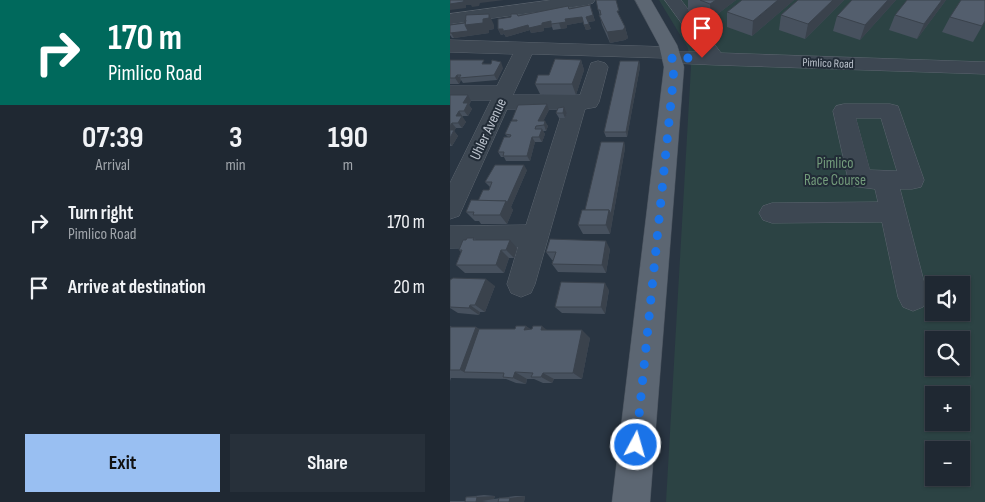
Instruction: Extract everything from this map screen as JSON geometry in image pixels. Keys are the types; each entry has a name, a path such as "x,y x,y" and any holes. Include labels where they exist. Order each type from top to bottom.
{"main road":[{"path":"631,502 673,81 671,55 643,0"}],"street":[{"path":"450,19 587,0"},
{"path":"673,0 716,59"},
{"name":"Pimlico Road","path":"450,46 671,55 716,59 985,68"},
{"name":"Uhler Avenue","path":"450,210 525,48"},
{"path":"450,93 502,98 589,102 598,67"},
{"path":"521,284 576,102"},
{"path":"885,180 913,297"},
{"path":"772,213 892,212"},
{"path":"450,237 535,236"}],"green space":[{"name":"Pimlico Race Course","path":"659,0 985,0 985,502 666,502 691,67 688,48"}],"building":[{"path":"450,0 464,0 463,2 450,4"},
{"path":"596,0 616,0 619,11 617,11 625,27 623,30 607,32 599,15 601,15"},
{"path":"700,0 716,0 710,4"},
{"path":"742,0 778,0 753,21 727,12"},
{"path":"798,0 833,0 808,24 781,15"},
{"path":"852,0 888,0 865,25 837,16"},
{"path":"907,0 942,0 924,24 895,15"},
{"path":"961,0 985,0 985,21 982,26 950,17"},
{"path":"590,5 593,15 586,17 589,24 584,25 582,17 565,19 566,22 559,23 551,24 551,21 529,28 528,25 503,31 503,29 498,29 498,19 511,17 511,14 517,14 518,16 568,6 569,9"},
{"path":"489,14 489,18 483,19 483,23 465,25 466,15"},
{"path":"465,20 468,31 450,33 450,25 465,23"},
{"path":"555,59 581,60 572,84 535,84 538,75 549,75"},
{"path":"450,60 484,60 482,64 491,64 492,60 501,62 494,75 459,78 461,75 457,75 455,78 450,78"},
{"path":"620,61 639,61 626,132 604,132"},
{"path":"450,95 468,95 463,103 468,103 464,111 459,111 456,116 462,116 458,123 452,123 450,126"},
{"path":"547,104 538,121 545,121 544,125 536,126 535,129 542,129 539,137 532,137 527,156 503,156 504,152 498,152 504,137 510,137 511,135 505,134 511,121 517,121 512,120 518,105"},
{"path":"564,107 563,113 556,113 558,108"},
{"path":"450,130 454,130 450,138"},
{"path":"601,142 624,142 611,214 609,210 585,210"},
{"path":"495,165 524,165 507,203 506,201 478,201 483,190 489,190 492,182 485,182"},
{"path":"471,200 506,201 500,215 473,215 474,212 466,212"},
{"path":"582,210 609,210 606,225 578,225"},
{"path":"474,238 473,240 510,240 506,250 501,250 496,265 456,265 462,250 459,250 463,240"},
{"path":"550,239 606,241 602,265 552,264 556,252 546,252"},
{"path":"453,278 486,279 475,305 470,305 469,308 450,307 450,280"},
{"path":"561,282 605,283 601,307 555,307"},
{"path":"516,326 526,326 524,330 532,329 533,326 542,326 541,330 582,330 573,373 543,373 541,377 531,377 533,373 515,372 513,378 503,377 504,373 464,372 479,329 515,329"},
{"path":"450,327 476,327 460,370 450,370"},
{"path":"466,497 477,497 476,502 465,502"},
{"path":"499,498 510,498 509,502 498,502"}],"route":[{"path":"636,445 672,92 674,67 672,58 702,58"}]}
